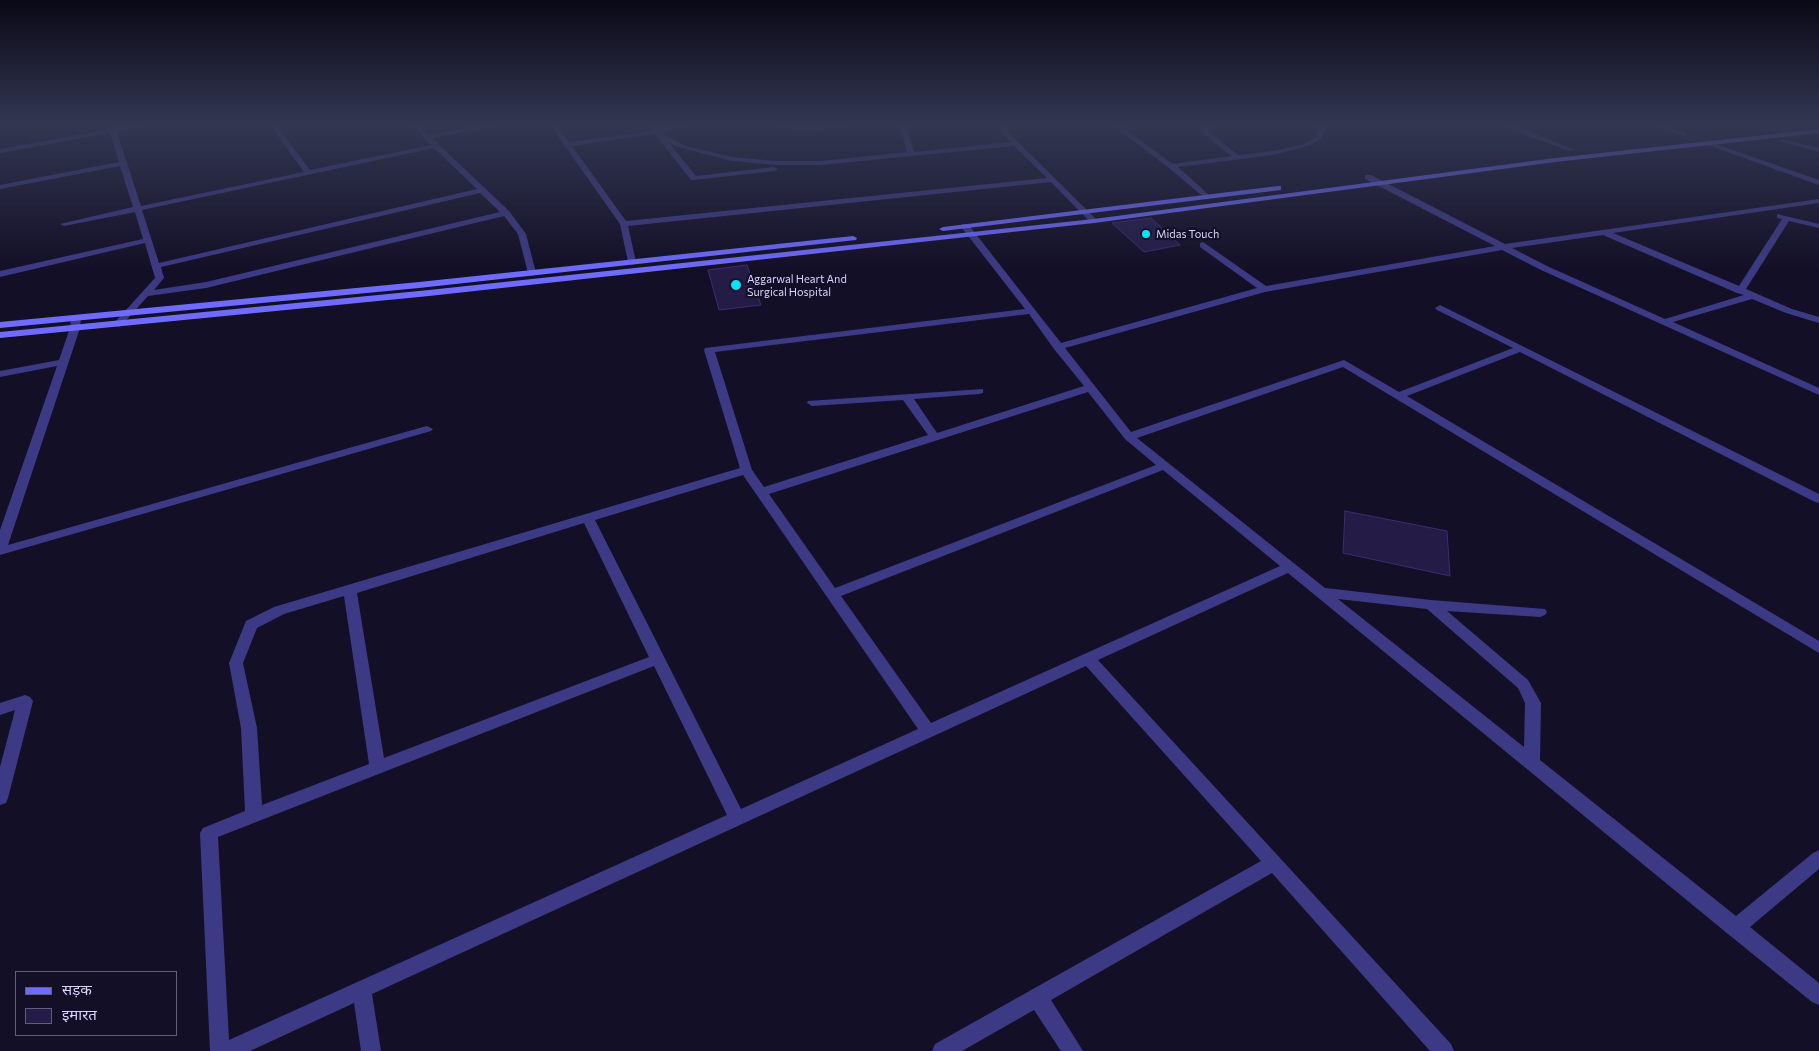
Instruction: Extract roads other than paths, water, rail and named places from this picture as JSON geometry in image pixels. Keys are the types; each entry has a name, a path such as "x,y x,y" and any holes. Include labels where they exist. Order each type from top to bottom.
{"main road":[{"path":"0,325 118,324 448,291 968,230 1085,211 1390,174"},
{"path":"0,335 128,313 632,262 1094,220 1453,174"}],"street":[{"path":"0,186 64,174"},
{"path":"118,324 160,278 127,174"},
{"path":"64,224 309,174"},
{"path":"465,174 506,213 522,234 532,273"},
{"path":"587,174 624,224 632,262"},
{"path":"691,174 694,178 727,174"},
{"path":"1046,174 1094,220"},
{"path":"1181,174 1206,197"},
{"path":"1794,174 1819,183"},
{"path":"1368,177 1504,247 1819,392"},
{"path":"624,224 1052,180"},
{"path":"156,266 482,190"},
{"path":"1057,347 1264,290 1504,247 1819,201"},
{"path":"1761,209 1786,218 1819,226"},
{"path":"145,294 206,285 506,213"},
{"path":"1740,291 1786,218"},
{"path":"968,230 1128,438 1819,995"},
{"path":"1603,232 1788,311 1819,320"},
{"path":"0,274 148,240"},
{"path":"1203,245 1264,290"},
{"path":"1664,322 1752,296"},
{"path":"1440,308 1819,500"},
{"path":"928,732 746,470 710,350 1030,311"},
{"path":"0,550 64,362 75,323"},
{"path":"1398,396 1520,349"},
{"path":"0,374 64,362"},
{"path":"1128,438 1344,363 1819,648"},
{"path":"761,492 1090,388"},
{"path":"812,404 979,392"},
{"path":"907,396 935,437"},
{"path":"0,550 427,429"},
{"path":"832,594 1164,466"},
{"path":"254,816 249,728 236,663 251,625 279,610 746,470"},
{"path":"588,518 737,819"},
{"path":"227,1051 1289,567"},
{"path":"350,590 378,768"},
{"path":"1320,592 1430,605 1540,612"},
{"path":"1430,605 1523,684 1534,703 1532,764"},
{"path":"1088,659 1444,1051"},
{"path":"220,1051 209,833 658,660"},
{"path":"0,709 25,701 0,798"},
{"path":"1734,928 1819,858"},
{"path":"942,1051 1274,863"},
{"path":"362,989 371,1051"},
{"path":"1037,997 1073,1051"}],"place":[{"name":"Midas Touch","path":"1146,234"},
{"name":"Aggarwal Heart And Surgical Hospital","path":"736,285"}]}
